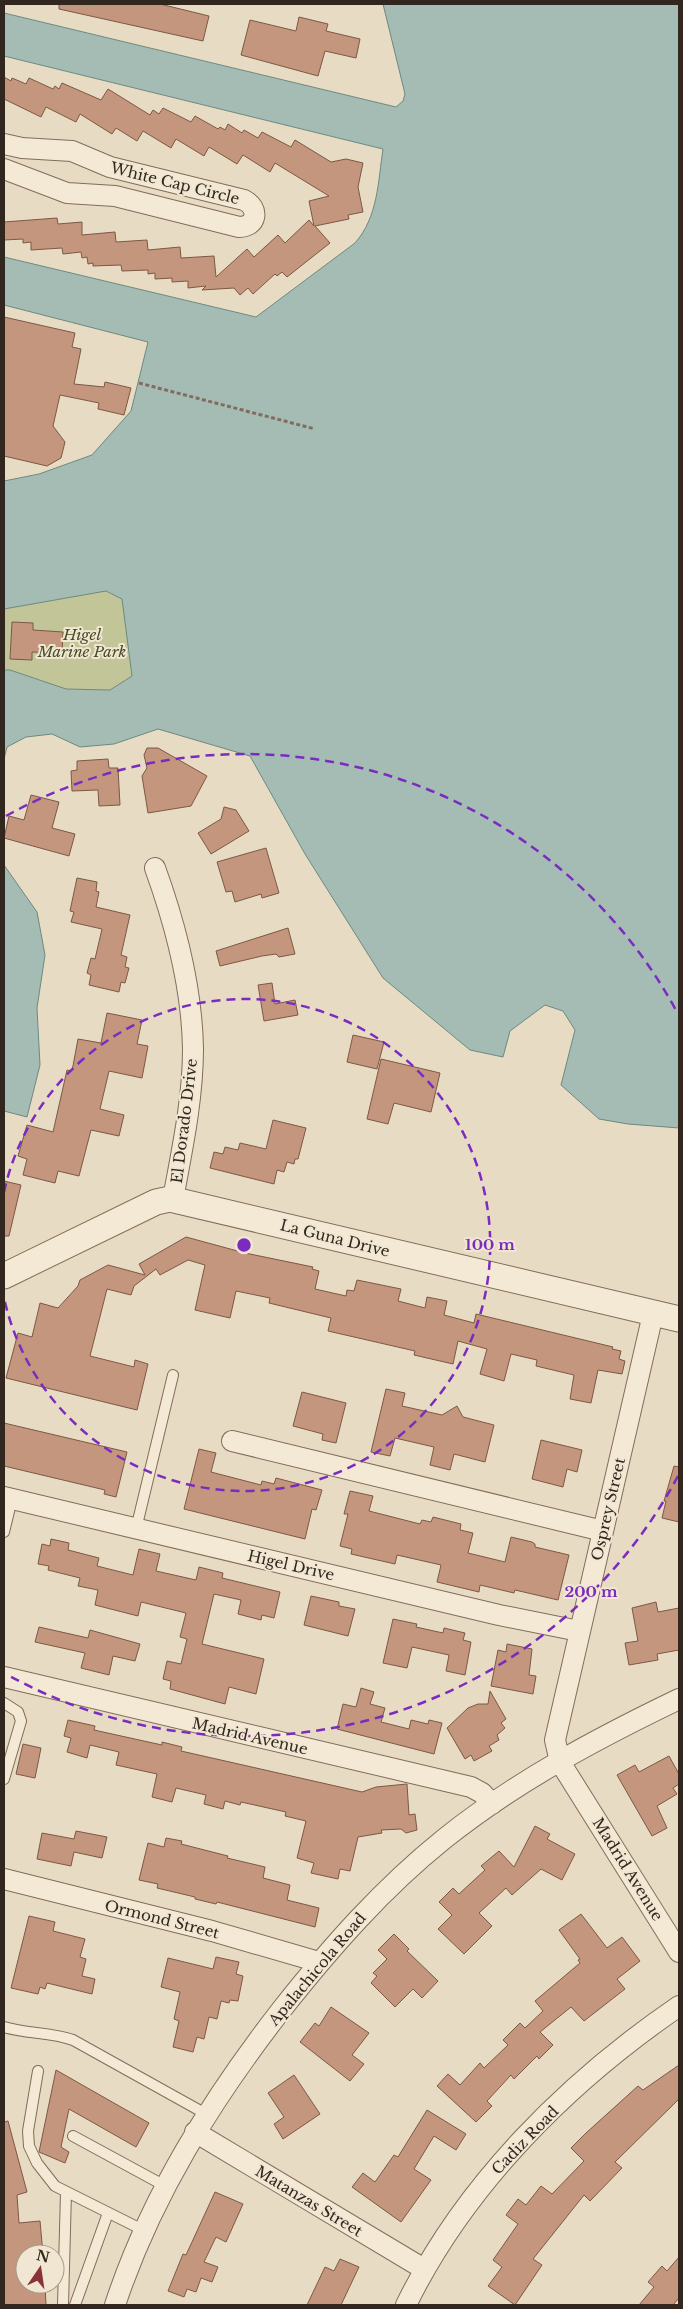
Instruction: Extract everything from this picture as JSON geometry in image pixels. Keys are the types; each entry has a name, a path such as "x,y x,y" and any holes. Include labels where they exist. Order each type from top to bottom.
{"street":[{"name":"White Cap Circle","path":"4,144 22,148 72,151 110,167 244,200 254,208 255,216 252,223 246,227 239,227 114,196 67,193 4,169"},
{"name":"El Dorado Drive","path":"155,868 179,943 186,977 192,1026 191,1090 173,1199"},
{"name":"La Guna Drive","path":"4,1276 156,1202 173,1199 679,1319"},
{"name":"Osprey Street","path":"560,1762 555,1745 555,1733 653,1314"},
{"path":"232,1441 603,1531"},
{"name":"Higel Drive","path":"8,1498 499,1615 579,1631"},
{"name":"Madrid Avenue","path":"4,1677 471,1787 482,1793 492,1804"},
{"name":"Apalachicola Road","path":"115,2305 145,2231 206,2114 245,2057 319,1962 359,1917 444,1839 492,1804 560,1762 679,1699"},
{"name":"Madrid Avenue","path":"560,1762 679,1952"},
{"name":"Ormond Street","path":"4,1879 212,1931 319,1962"},
{"name":"Cadiz Road","path":"406,2305 424,2269 472,2199 524,2139 588,2078 679,2006"},
{"name":"Matanzas Street","path":"195,2132 424,2269"}],"lane":[{"path":"136,1529 173,1375"},
{"path":"4,1532 8,1498"},
{"path":"4,1703 18,1712 21,1721 4,1779"},
{"path":"4,2027 23,2032 54,2034 73,2040 206,2114"},
{"path":"38,2071 28,2131 29,2146 45,2175 55,2186 145,2231"},
{"path":"73,2136 167,2187"},
{"path":"63,2305 66,2192"},
{"path":"75,2305 108,2213"}],"path":[{"path":"139,383 315,429"}],"green space":[{"name":"Higel Marine Park","path":"106,591 122,599 132,676 110,690 66,689 10,670 4,670 4,609"}],"water":[{"path":"383,4 679,4 679,1128 628,1124 599,1119 561,1085 575,1030 563,1011 545,1005 510,1031 503,1057 470,1050 383,978 305,854 250,756 158,729 114,744 80,747 52,734 26,737 7,747 4,759 4,670 10,670 66,689 110,690 132,676 122,599 106,591 4,609 4,481 39,474 92,455 131,411 148,342 4,305 4,257 256,317 355,243 363,233 376,199 383,149 4,56 4,13 396,107 403,101 405,94"},
{"path":"4,865 37,912 45,955 37,1008 40,1065 27,1117 4,1111"}],"building":[{"path":"59,4 160,4 209,16 203,41 59,9"},
{"path":"299,17 328,24 326,31 360,39 356,58 325,51 318,76 241,55 250,20 296,31"},
{"path":"4,77 11,81 12,78 26,84 29,78 53,89 55,86 59,89 62,83 101,100 108,89 150,115 153,110 159,114 163,108 191,122 195,116 218,129 220,127 225,130 228,124 242,133 244,130 258,138 262,132 291,147 295,140 331,162 346,159 363,163 358,187 363,212 348,215 349,219 315,226 330,243 287,277 282,272 277,276 275,274 253,294 248,288 240,295 234,288 202,290 206,286 188,288 188,281 172,282 172,278 155,279 155,273 148,274 148,270 122,271 121,265 93,266 93,263 88,264 87,257 82,258 81,252 63,254 62,248 31,250 31,242 23,243 23,239 4,240 4,222 57,218 58,224 82,222 82,235 115,232 116,242 147,240 148,250 180,247 181,258 214,256 216,277 247,249 254,257 278,235 285,243 309,220 314,226 309,201 329,196 275,163 270,172 243,155 237,164 209,147 204,156 176,139 171,148 143,131 137,141 116,128 112,134 80,114 76,122 46,107 41,117 4,99"},
{"path":"4,317 75,333 72,347 81,349 74,384 104,387 105,382 131,388 124,415 98,409 99,403 60,395 53,426 65,442 61,458 47,466 4,456"},
{"path":"12,622 33,623 33,630 63,632 62,653 32,652 32,660 10,659"},
{"path":"147,748 158,748 207,776 191,806 148,813 142,776 147,768 144,755"},
{"path":"108,759 109,768 118,768 120,805 99,806 98,790 72,791 71,771 77,770 77,761"},
{"path":"31,795 59,802 52,828 75,834 69,856 4,838 9,816 24,820"},
{"path":"224,807 236,810 249,831 211,854 198,833 221,819"},
{"path":"266,848 279,893 262,898 261,894 235,902 232,891 226,892 217,862"},
{"path":"77,878 97,882 96,891 99,892 96,907 130,915 121,955 127,957 125,967 129,968 125,983 121,982 119,992 89,985 91,975 87,973 91,958 95,959 102,929 71,922 74,912 70,911"},
{"path":"288,928 295,954 279,957 276,954 262,956 220,966 216,951"},
{"path":"272,983 275,1004 295,1000 298,1015 264,1021 258,985"},
{"path":"107,1013 142,1020 137,1044 148,1046 142,1078 109,1071 100,1109 124,1115 119,1136 91,1130 79,1176 58,1171 55,1183 23,1175 27,1159 18,1156 27,1125 53,1132 67,1070 72,1071 78,1039 101,1043"},
{"path":"353,1035 384,1042 377,1069 347,1062"},
{"path":"381,1059 440,1073 431,1112 394,1103 388,1124 367,1119"},
{"path":"273,1120 306,1128 298,1159 295,1159 294,1164 287,1162 284,1172 277,1170 274,1184 210,1168 214,1152 223,1154 225,1147 238,1150 240,1143 266,1149"},
{"path":"4,1181 21,1185 9,1236 4,1236"},
{"path":"186,1237 245,1253 313,1267 312,1269 319,1271 315,1289 346,1296 347,1290 354,1291 357,1280 401,1289 398,1301 425,1308 427,1297 447,1301 444,1315 474,1323 476,1314 613,1347 612,1349 621,1351 619,1359 625,1361 622,1374 598,1370 591,1403 570,1399 574,1375 536,1366 537,1360 511,1354 504,1381 480,1374 487,1349 458,1341 453,1364 414,1355 415,1351 328,1331 331,1318 269,1303 270,1298 236,1291 230,1318 195,1310 205,1265 188,1260 160,1275 156,1269 134,1286 131,1295 107,1289 90,1356 134,1367 135,1360 148,1364 137,1410 6,1378 18,1333 32,1337 40,1303 58,1308 78,1286 80,1280 108,1265 145,1275 139,1264"},
{"path":"386,1389 405,1393 402,1406 442,1415 457,1406 463,1417 494,1425 485,1462 454,1454 450,1470 430,1465 434,1447 395,1438 390,1456 371,1452"},
{"path":"302,1392 346,1403 336,1443 322,1440 323,1434 293,1426"},
{"path":"4,1423 127,1452 116,1497 104,1494 105,1490 4,1466"},
{"path":"541,1440 582,1450 577,1472 567,1469 563,1487 532,1479"},
{"path":"199,1449 216,1453 211,1472 261,1485 262,1481 274,1484 276,1478 322,1490 316,1510 312,1509 305,1539 184,1509"},
{"path":"674,1466 679,1467 679,1522 662,1518 666,1501 664,1501"},
{"path":"350,1491 373,1496 369,1511 420,1524 422,1520 431,1522 433,1517 461,1524 460,1530 473,1533 468,1553 505,1562 511,1537 532,1542 535,1544 535,1547 569,1555 558,1600 515,1590 514,1593 480,1585 479,1592 437,1582 441,1565 397,1555 395,1564 351,1554 352,1549 340,1546 348,1514 344,1514"},
{"path":"51,1539 69,1543 68,1550 99,1558 97,1566 133,1575 139,1549 160,1554 156,1571 196,1580 199,1567 223,1573 222,1578 280,1592 274,1618 262,1615 261,1620 238,1614 241,1600 214,1594 202,1644 264,1659 256,1694 229,1687 225,1704 170,1689 171,1681 163,1679 167,1661 181,1664 187,1639 180,1637 186,1613 141,1602 138,1616 95,1605 98,1590 78,1586 80,1578 48,1570 49,1566 38,1564 42,1544 50,1546"},
{"path":"311,1596 339,1602 339,1606 355,1609 348,1636 304,1625"},
{"path":"656,1602 658,1612 679,1608 679,1650 657,1654 658,1660 629,1665 625,1643 638,1641 632,1608"},
{"path":"393,1619 417,1624 416,1627 443,1633 444,1628 465,1633 463,1640 471,1642 465,1675 446,1671 449,1655 412,1647 407,1668 383,1663"},
{"path":"39,1627 88,1638 90,1630 140,1644 135,1661 113,1656 109,1675 81,1668 85,1653 35,1642"},
{"path":"507,1644 532,1649 529,1675 536,1676 533,1694 491,1686 498,1650 506,1652"},
{"path":"361,1688 374,1692 370,1704 385,1708 381,1722 409,1729 411,1720 428,1724 429,1720 442,1723 434,1754 337,1729 343,1704 356,1707"},
{"path":"490,1691 506,1719 501,1723 505,1728 497,1735 499,1740 489,1746 492,1751 474,1761 471,1755 465,1759 447,1728 468,1708 478,1704 488,1704"},
{"path":"68,1720 95,1726 94,1730 162,1745 162,1742 182,1747 181,1751 362,1792 376,1787 407,1784 409,1815 415,1814 417,1830 406,1833 401,1829 381,1830 382,1833 358,1837 350,1871 340,1869 338,1879 311,1873 314,1863 297,1858 306,1821 285,1816 286,1812 241,1802 240,1805 225,1801 223,1809 204,1804 206,1795 176,1788 172,1802 152,1797 157,1774 116,1765 119,1752 90,1745 87,1758 67,1752 71,1738 64,1736"},
{"path":"23,1744 41,1748 35,1778 16,1774"},
{"path":"669,1756 679,1774 679,1784 673,1788 677,1794 657,1806 667,1828 652,1836 617,1775 635,1765 639,1772"},
{"path":"535,1826 550,1834 547,1839 575,1854 562,1880 541,1869 512,1895 506,1888 479,1913 492,1926 464,1954 438,1929 452,1915 439,1902 453,1888 459,1894 485,1870 481,1866 499,1851 514,1867"},
{"path":"76,1831 107,1837 102,1858 74,1852 71,1866 37,1859 42,1833 74,1839"},
{"path":"166,1838 182,1841 181,1844 228,1856 227,1858 265,1867 263,1878 290,1885 287,1900 319,1908 315,1927 217,1902 216,1904 195,1899 195,1897 157,1888 158,1884 139,1880 148,1843 164,1847"},
{"path":"581,1914 607,1948 622,1937 640,1961 617,1979 625,1989 584,2021 571,2007 540,2032 553,2045 539,2059 537,2056 514,2079 511,2075 487,2101 492,2106 476,2122 437,2086 448,2074 460,2085 480,2063 484,2068 508,2045 503,2040 520,2023 525,2028 543,2011 535,2001 580,1963 578,1960 580,1959 559,1930"},
{"path":"29,1916 55,1922 53,1931 85,1939 80,1957 86,1959 82,1976 95,1979 92,1994 47,1983 45,1989 40,1987 38,1994 11,1988"},
{"path":"394,1934 409,1949 407,1951 438,1981 422,1998 413,1989 395,2007 371,1983 377,1976 373,1973 387,1959 378,1950"},
{"path":"216,1957 239,1962 236,1974 243,1976 238,2001 230,2000 229,2003 221,2001 217,2019 209,2017 204,2039 197,2037 193,2052 173,2047 179,2021 174,2019 180,1992 161,1987 168,1958 213,1969"},
{"path":"331,2007 369,2033 352,2055 364,2064 350,2081 300,2042 315,2023 319,2026"},
{"path":"679,2065 679,2099 615,2162 622,2168 590,2201 584,2195 533,2259 542,2265 515,2305 488,2286 502,2267 493,2260 518,2224 506,2215 518,2199 526,2205 541,2186 552,2194 584,2161 571,2148 638,2086 643,2090"},
{"path":"56,2070 149,2123 136,2147 69,2109 61,2147 69,2152 65,2163 39,2152"},
{"path":"294,2075 320,2114 283,2139 274,2124 284,2117 268,2093"},
{"path":"427,2110 466,2134 456,2150 434,2136 414,2169 431,2180 401,2222 352,2187 363,2173 375,2182 394,2155 398,2157"},
{"path":"8,2121 27,2192 17,2195 19,2223 40,2221 42,2244 15,2244 15,2294 45,2294 46,2305 4,2305 4,2122"},
{"path":"215,2192 243,2204 226,2242 216,2237 204,2262 218,2267 212,2282 201,2278 196,2292 187,2289 184,2297 168,2291 183,2254 186,2255"},
{"path":"679,2257 679,2298 673,2305 639,2305 654,2287 648,2282 662,2266 667,2271"},
{"path":"340,2259 359,2267 341,2305 307,2305 325,2267 334,2271"}]}
